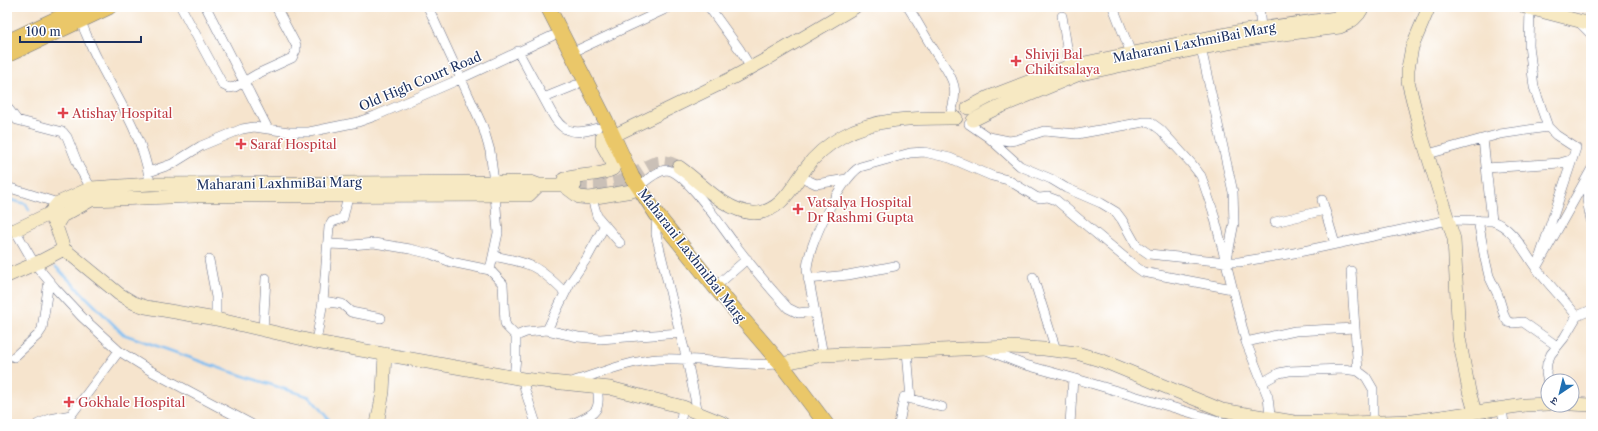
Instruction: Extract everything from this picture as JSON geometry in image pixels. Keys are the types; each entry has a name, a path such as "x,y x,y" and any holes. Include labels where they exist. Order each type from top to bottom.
{"main road":[{"path":"7,42 78,11 109,7"},
{"path":"537,7 576,85 604,134 602,144 614,166 613,169 564,179 579,197 592,198 635,189"},
{"name":"Maharani LaxhmiBai Marg","path":"548,7 571,53 604,134 632,177 635,189 657,221 781,364 826,424"},
{"path":"604,134 751,68 855,7"},
{"name":"Maharani LaxhmiBai Marg","path":"970,117 989,96 1070,66 1198,39 1261,28 1336,18 1346,14 1352,7"},
{"path":"679,167 721,200 734,207 753,213 764,212 787,196 806,168 829,145 862,127 887,122 929,117 953,118 961,124 970,117 994,109 1076,75 1260,37 1340,27 1357,17 1363,7"},
{"path":"1429,7 1412,47 1408,69 1408,81 1412,100 1454,239 1459,338 1469,391 1475,412"},
{"path":"1558,7 1587,21"},
{"path":"1527,8 1587,21"},
{"path":"7,55 78,11"},
{"name":"Maharani LaxhmiBai Marg","path":"11,230 49,214 58,203 91,188 149,178 495,189"},
{"path":"56,226 62,216 91,200 195,196 348,196 495,189 529,195 539,185 569,185"},
{"path":"49,214 56,226 64,249 119,294 134,303 146,307 216,319 316,342 518,379 610,388 683,407 725,424"},
{"path":"7,276 64,249"},
{"path":"781,364 823,355 1010,347 1056,350 1077,353 1103,361 1222,410 1272,421 1294,423 1413,422 1443,420 1475,412 1540,405"},
{"path":"377,424 383,392 385,354"},
{"path":"1580,404 1591,405"}],"street":[{"path":"206,7 268,129"},
{"path":"183,8 223,85 230,88 292,58 295,54 296,45 276,7"},
{"path":"428,7 483,127 490,151 495,189 498,233 490,270"},
{"path":"571,53 670,7"},
{"path":"710,7 751,68"},
{"path":"908,7 946,67 954,83 956,96 953,118"},
{"path":"1113,7 1131,53"},
{"path":"1260,7 1261,28"},
{"path":"1527,8 1529,46 1534,87 1548,127 1556,135 1576,148 1536,268"},
{"path":"78,11 97,59 114,89 142,149 149,178 151,198"},
{"path":"1062,16 1070,66"},
{"path":"1587,21 1591,34"},
{"name":"Old High Court Road","path":"149,178 212,141 242,129 254,127 289,132 309,132 358,122 395,108 552,36"},
{"path":"1201,48 1232,192 1234,223 1226,262"},
{"path":"518,52 553,117 558,123 571,131 586,131 604,134"},
{"path":"544,98 576,85"},
{"path":"7,107 17,120 64,132 79,167 91,188"},
{"path":"970,117 988,137 1020,166 1101,203 1116,212 1136,245 1149,254 1239,262 1294,253 1448,220 1492,221 1499,223 1506,228 1536,268 1577,316"},
{"path":"988,137 1009,141 1044,130 1077,134 1144,122 1150,122 1161,130 1201,176 1214,211 1246,342 1268,397 1272,421"},
{"path":"1428,154 1500,134 1548,127"},
{"path":"1483,139 1492,221"},
{"path":"823,355 808,279 807,263 821,226 847,179 860,167 910,153 924,152 938,154 992,176 1008,180 1036,197 1048,197 1056,200 1136,268 1143,272 1232,289"},
{"path":"1486,168 1560,163 1570,160 1536,268"},
{"path":"635,189 653,176 663,171 669,170 676,174 697,194 747,259 788,308 798,313 815,311"},
{"path":"1536,268 1591,171"},
{"path":"1591,171 1588,181 1587,200 1591,220"},
{"path":"801,177 816,184 847,179"},
{"path":"7,187 58,203"},
{"path":"316,342 323,301 330,224 343,218 348,196"},
{"path":"592,198 597,216 620,243"},
{"path":"1322,200 1335,244"},
{"path":"1275,222 1325,210"},
{"path":"1478,220 1489,276 1498,296 1505,318 1508,322 1523,322 1557,346"},
{"path":"657,221 656,234 659,251 688,360 698,413"},
{"path":"547,330 565,293 587,258 605,225"},
{"path":"11,230 34,263 49,281 82,317 119,351 151,371 250,424"},
{"path":"328,244 352,245 374,243 410,249 431,254 451,262 490,270 503,284 505,323 516,336 518,379 524,390 536,424"},
{"path":"492,256 528,263 538,268 552,279 565,293"},
{"path":"715,287 747,259"},
{"path":"209,260 216,297 216,319"},
{"path":"808,279 895,266"},
{"path":"1351,271 1358,371"},
{"path":"1033,277 1056,350"},
{"path":"263,330 266,278"},
{"path":"14,357 38,335 42,329 49,281"},
{"path":"323,301 342,304 351,312 381,318"},
{"path":"1546,373 1547,363 1551,354 1577,316 1591,310"},
{"path":"1246,342 1295,331 1355,328"},
{"path":"516,336 526,332 547,330 578,337 600,339 680,333"},
{"path":"982,348 1022,364 1229,424"},
{"path":"38,424 58,416 71,420 119,351"},
{"path":"907,351 911,399"},
{"path":"565,384 646,361 659,359 751,365 781,364"},
{"path":"1263,382 1279,373 1289,371 1343,369 1358,371 1366,377 1373,389 1373,422"},
{"path":"1070,424 1073,378"},
{"path":"572,424 592,415 598,408 600,401 597,387"},
{"path":"899,424 904,397 942,407"},
{"path":"680,424 683,407"},
{"path":"1502,408 1504,424"}],"waterway":[{"path":"7,199 26,204 29,210"},
{"path":"56,267 123,334 225,370 310,397 330,421 330,424"}],"tunnel":[{"path":"575,185 603,185 619,182 654,163 670,163 679,167"}],"place":[{"name":"Shivji Bal Chikitsalaya","path":"1016,61"},
{"name":"Atishay Hospital","path":"63,113"},
{"name":"Saraf Hospital","path":"241,144"},
{"name":"Vatsalya Hospital Dr Rashmi Gupta","path":"798,209"},
{"name":"Gokhale Hospital","path":"69,402"}]}
